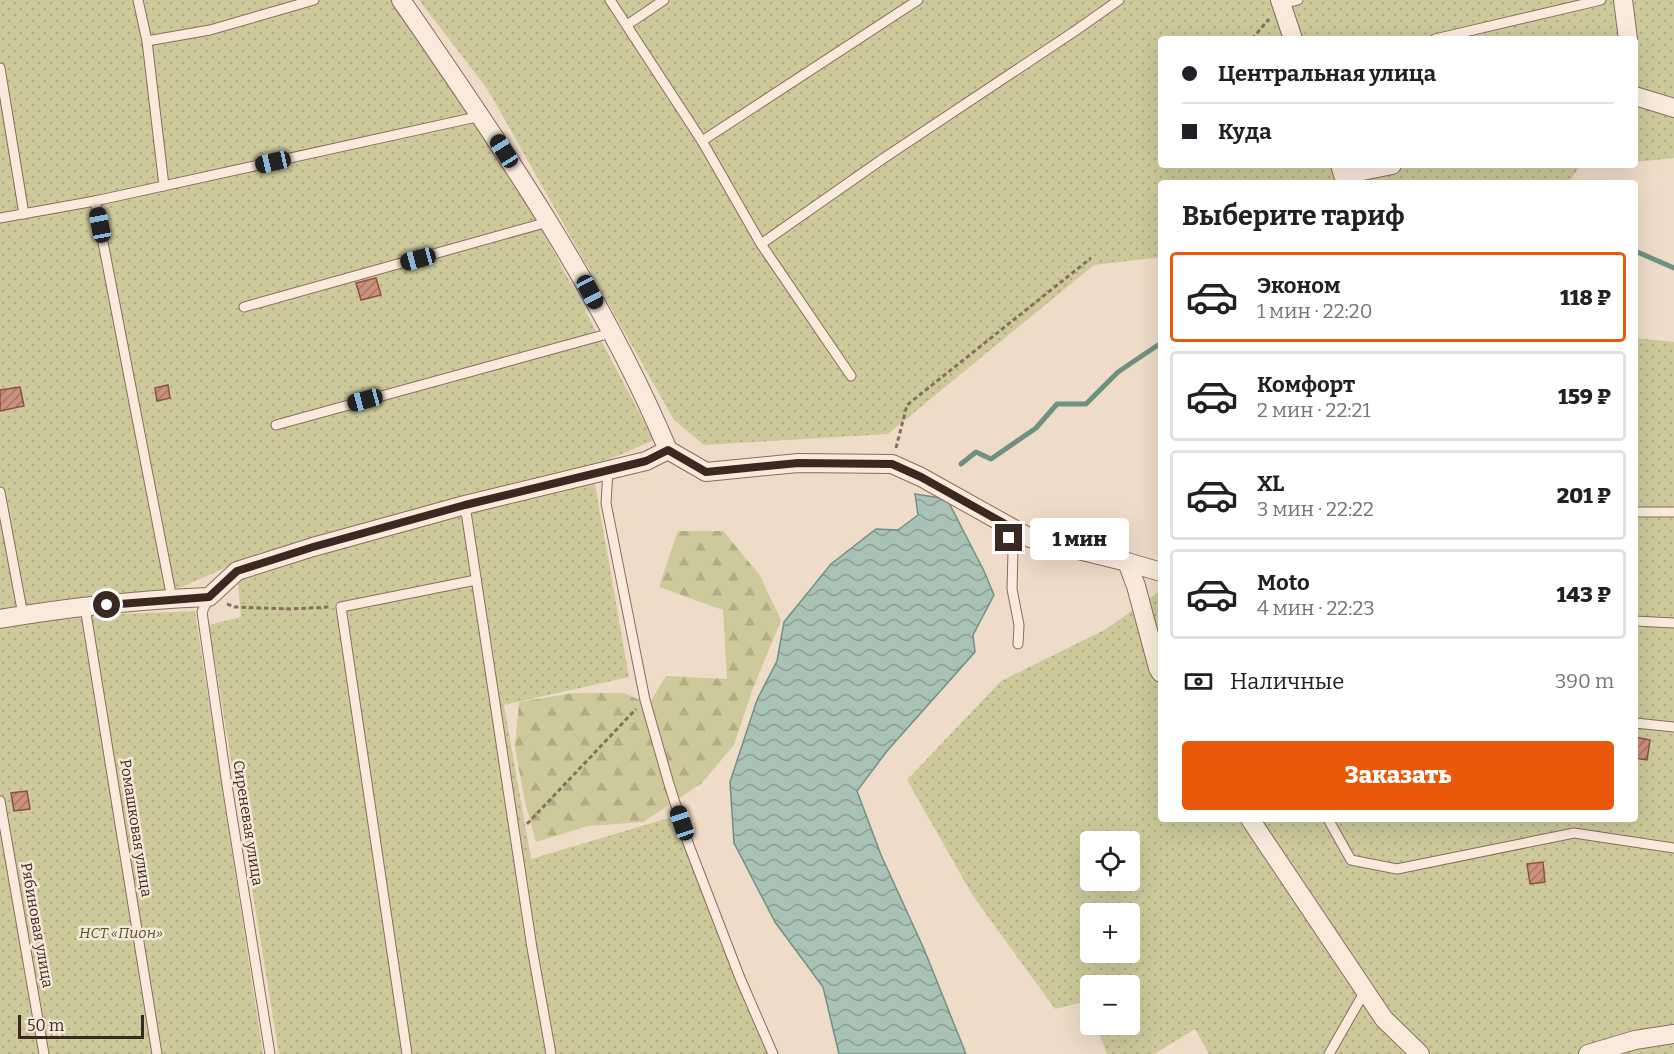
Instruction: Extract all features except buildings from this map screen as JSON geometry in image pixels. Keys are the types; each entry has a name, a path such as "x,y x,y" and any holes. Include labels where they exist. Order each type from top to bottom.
{"street":[{"path":"401,0 481,116 579,272 650,408 668,450 706,472 798,463 892,464 921,477 1030,538 1158,571"},
{"path":"1623,0 1628,36"},
{"path":"1287,1 1293,36"},
{"path":"1638,94 1674,108"},
{"path":"1341,174 1375,168"},
{"path":"0,619 85,607 209,597 237,571 313,547 465,505 646,461 668,450"},
{"path":"1127,562 1136,586 1158,668"},
{"path":"1252,822 1384,1019 1420,1054"},
{"path":"1592,1053 1635,1040 1674,1034"}],"lane":[{"path":"138,0 147,41 164,186"},
{"path":"147,41 210,30 314,0"},
{"path":"610,0 702,141 761,243 850,376"},
{"path":"627,25 664,0"},
{"path":"702,141 918,0"},
{"path":"761,243 1119,0"},
{"path":"1448,36 1601,0"},
{"path":"0,68 24,214"},
{"path":"0,218 96,201 481,116"},
{"path":"96,201 172,599"},
{"path":"244,307 548,222"},
{"path":"276,425 611,333"},
{"path":"608,471 606,503 645,700 688,843 740,978 773,1054"},
{"path":"0,492 22,615"},
{"path":"465,505 532,948 551,1054"},
{"path":"1638,512 1674,512"},
{"path":"1005,524 1013,551 1012,589 1019,625 1018,644"},
{"path":"407,1054 341,607 476,580"},
{"name":"Сиреневая улица","path":"209,597 202,612 270,1054"},
{"name":"Ромашковая улица","path":"85,607 157,1054"},
{"path":"1638,621 1674,623"},
{"path":"1638,723 1674,727"},
{"name":"Рябиновая улица","path":"0,801 44,1054"},
{"path":"1330,822 1352,860 1397,869 1574,833 1674,848"},
{"path":"1329,1054 1366,991"}],"path":[{"path":"892,464 907,405 1091,258"},
{"path":"209,597 236,608 341,607"},
{"path":"515,836 645,700"}],"green space":[{"path":"0,0 393,0 480,113 654,440 592,467 629,677 504,705 531,859 675,816 767,1054 279,1054 209,625 241,617 236,563 182,587 0,613"},
{"path":"419,0 1674,0 1674,158 1638,162 1638,36 1158,36 1158,168 1579,168 1570,180 1158,180 1158,257 1094,265 888,434 704,445 674,420 488,90"},
{"path":"1638,338 1674,342 1674,1054 1209,1054 1195,1029 1154,1054 1107,1054 1100,1035 1140,1035 1140,975 1080,975 1080,1003 1055,1009 973,896 907,780 1001,681 1106,629 1158,592 1158,822 1638,822"},
{"path":"678,531 723,531 759,574 781,620 752,691 734,745 702,783 643,822 588,826 536,842 525,802 515,748 519,702 573,693 624,693 649,704 666,676 727,679 723,610 659,587"},
{"name":"НСТ «Пион»","path":"195,611 263,1054 0,1054 0,629 73,616"}],"water":[{"path":"915,494 947,499 994,595 973,635 975,652 887,751 857,791 881,855 924,949 966,1054 839,1054 823,987 775,922 734,843 730,782 757,700 777,661 784,622 831,564 876,529 898,530 918,515"}],"waterway":[{"path":"1638,252 1674,268"},
{"path":"961,464 976,452 991,459 1036,428 1057,404 1086,404 1118,372 1158,345"}],"route":[{"path":"107,605 209,597 237,571 313,547 465,505 646,461 668,450 706,472 798,463 892,464 921,477 1005,524 1009,538"}]}
